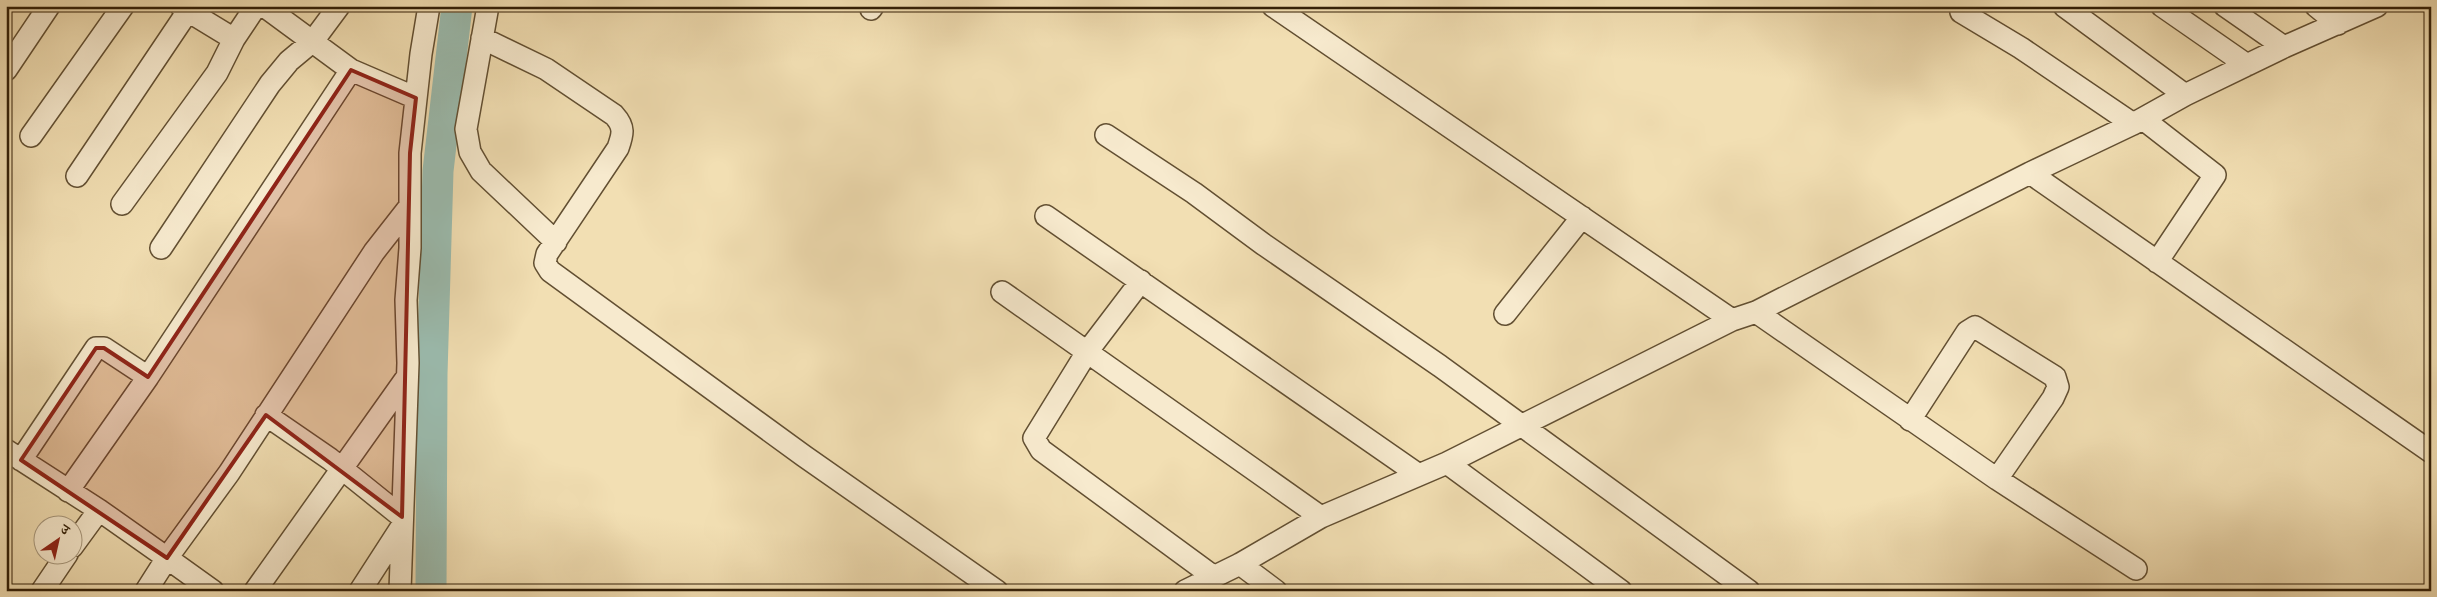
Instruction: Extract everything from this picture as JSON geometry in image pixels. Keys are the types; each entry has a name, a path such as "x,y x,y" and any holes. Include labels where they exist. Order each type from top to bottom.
{"street":[{"path":"6,70 50,6"},
{"path":"31,136 123,6"},
{"path":"122,204 213,80 234,39 256,6"},
{"path":"264,6 351,70 416,98"},
{"path":"161,248 270,84 289,61 313,41 339,6"},
{"path":"400,591 407,378 406,300 410,153 429,6"},
{"path":"1273,6 1732,320"},
{"path":"2064,6 2185,95"},
{"path":"2162,6 2247,65"},
{"path":"2225,6 2284,47"},
{"path":"2316,6 2338,24"},
{"path":"1185,591 1240,564 1321,517 1447,463 1732,320 1756,312 2030,173 2138,121 2185,95 2284,47 2377,6"},
{"path":"77,176 187,8 234,39"},
{"path":"1961,12 2138,121 2215,175 2158,262"},
{"path":"488,18 466,129 470,152 481,171 556,242"},
{"path":"488,18 546,69 614,115 621,122 624,131 618,148 547,254 544,263 550,271 804,456 997,591"},
{"path":"68,491 148,377 351,70"},
{"path":"1106,135 1194,193 1520,425 1748,591"},
{"path":"2030,173 2431,452"},
{"path":"146,591 167,558 229,473 374,252 410,206"},
{"path":"1046,216 1419,475"},
{"path":"1505,314 1582,217"},
{"path":"1142,281 1087,352 1037,430 1034,438 1036,445 1214,576"},
{"path":"1002,292 1321,517"},
{"path":"1756,312 1997,479 2136,569"},
{"path":"1910,420 1967,332 1975,327 2054,377 2058,387 2053,398 1997,479"},
{"path":"148,377 104,348 96,348 13,455 99,510 213,591"},
{"path":"255,591 407,378"},
{"path":"266,415 342,469 402,522"},
{"path":"1447,463 1621,591"},
{"path":"82,533 99,510"},
{"path":"360,591 402,522"},
{"path":"42,591 60,564"},
{"path":"1240,564 1276,591"}],"highlighted area":[{"path":"351,70 416,98 410,153 402,517 266,415 167,558 21,460 96,348 104,348 148,377"}],"waterway":[{"path":"431,591 432,374 438,171 457,6"}]}
